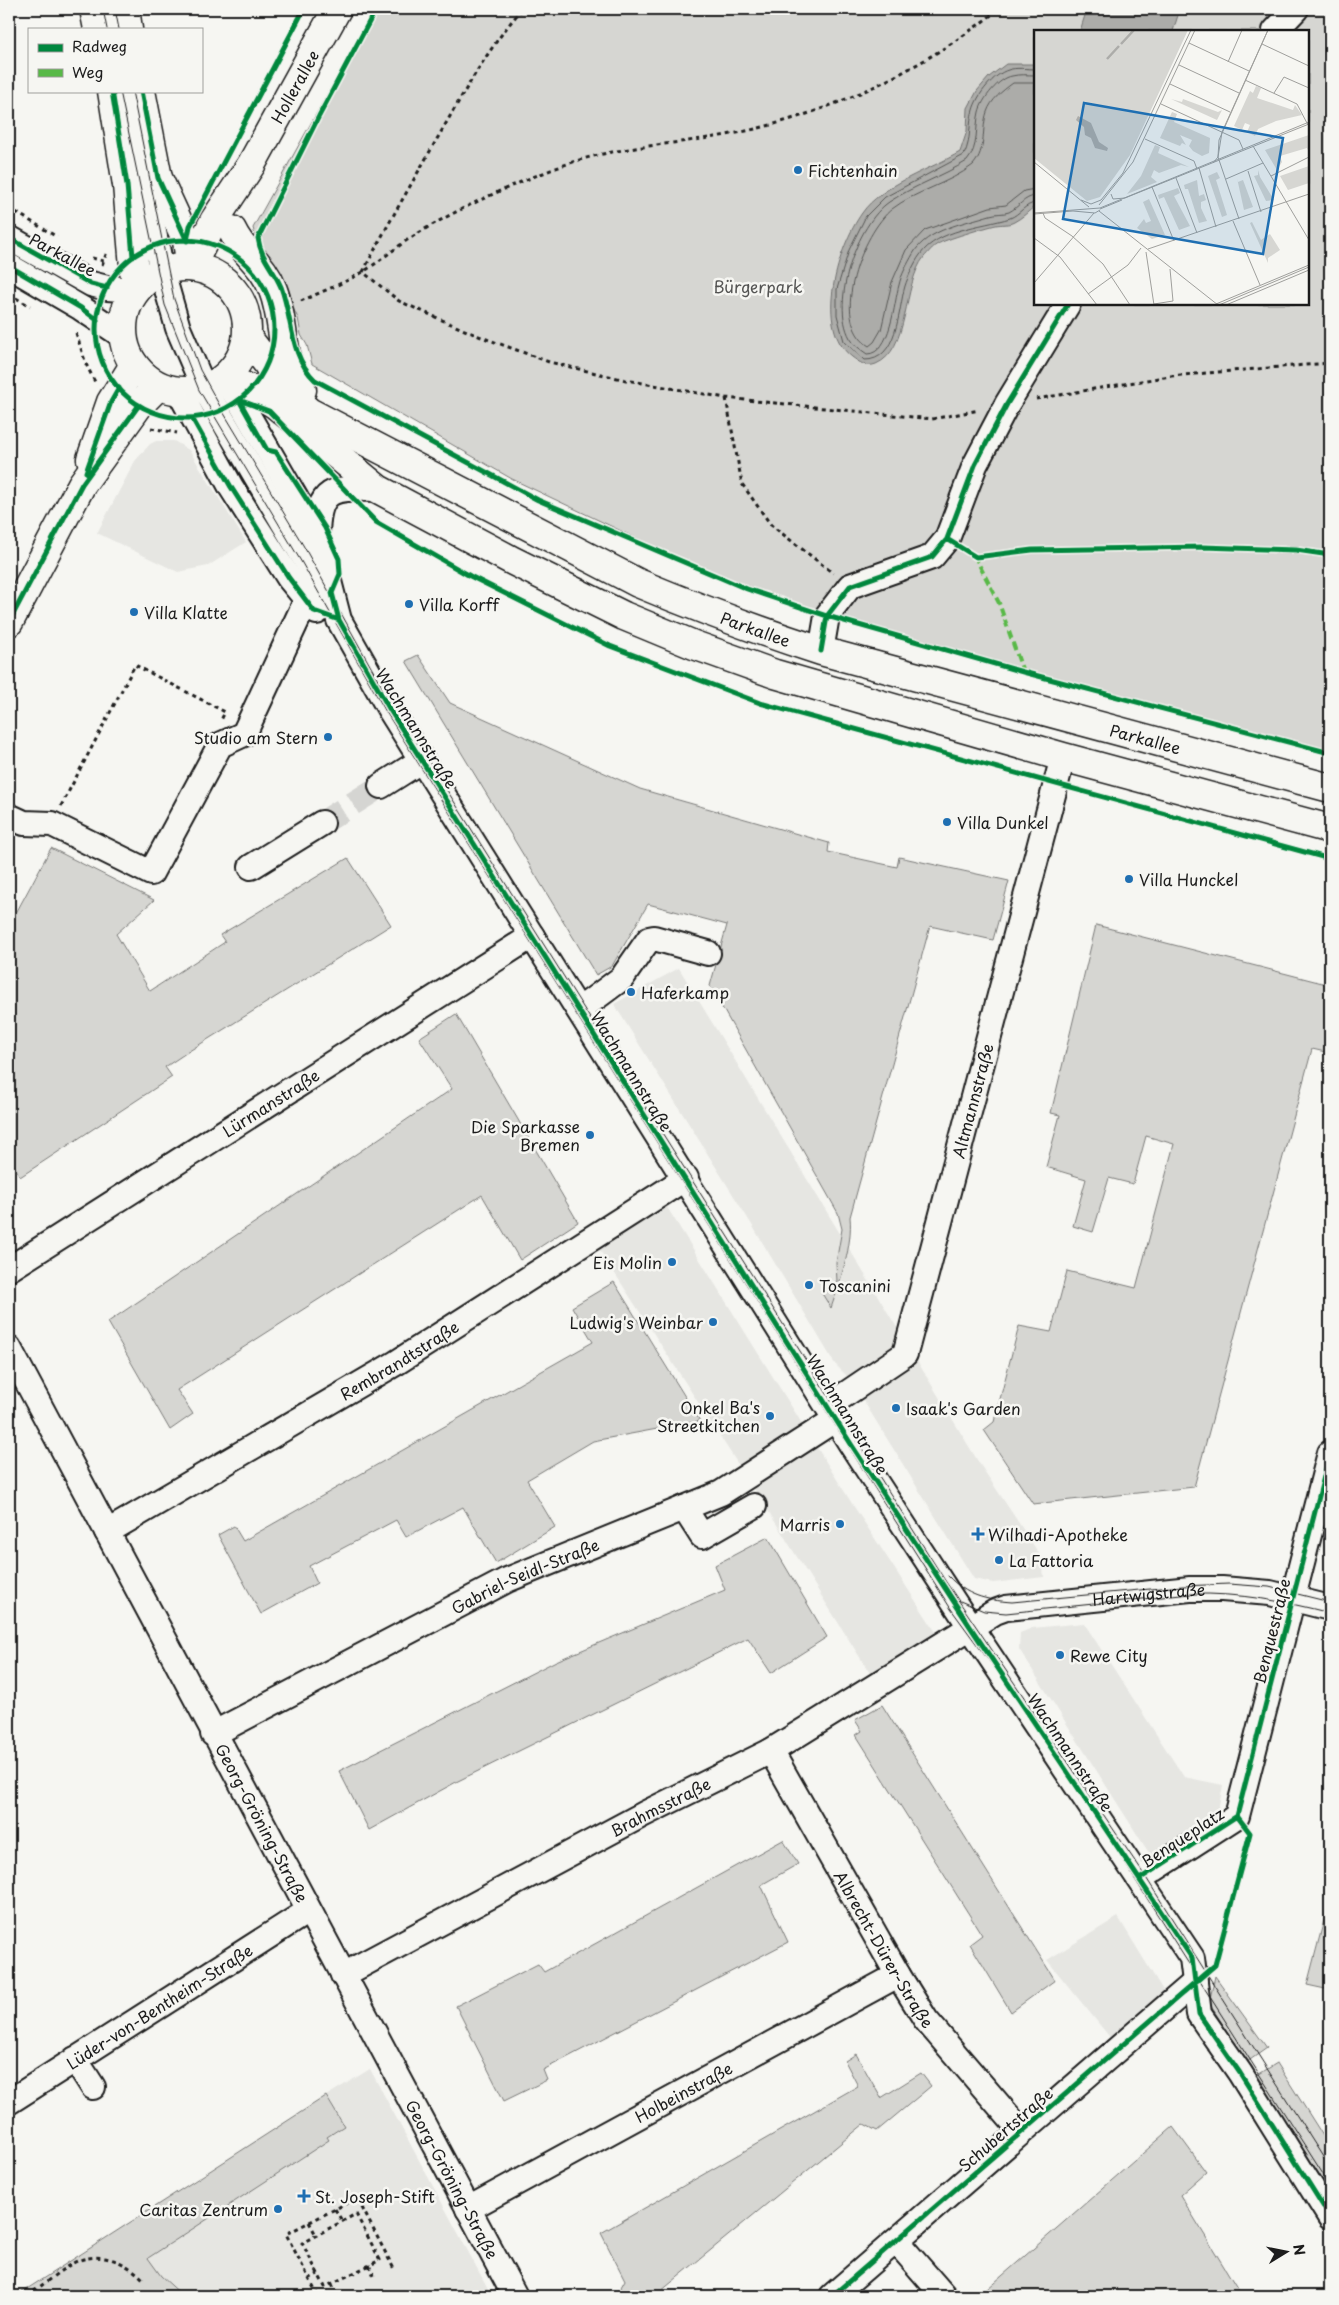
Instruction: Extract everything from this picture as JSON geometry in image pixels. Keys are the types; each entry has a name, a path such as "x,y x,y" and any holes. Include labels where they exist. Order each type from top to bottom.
{"main road":[{"path":"94,9 98,28"},
{"path":"124,9 128,28"},
{"name":"Hollerallee","path":"191,268 214,221 251,165 337,9"},
{"path":"112,92 130,212 136,290"},
{"path":"140,92 158,178 187,240 191,268"},
{"name":"Hollerallee","path":"227,284 228,252 234,215 251,165"},
{"path":"232,230 238,243 260,266 273,290 280,314 285,352 297,383 316,401 331,422"},
{"path":"9,622 82,484 139,405 191,386 243,354 247,337 246,318 240,303 227,284 206,271 191,268 162,272 136,290 127,307 123,336 134,364 146,378 191,386 251,389 276,405 378,489 530,570 624,616 694,646 776,674 1063,757 1330,829"},
{"name":"Parkallee","path":"247,337 267,363 284,390 309,412 638,583 768,634 821,651 1330,788"},
{"path":"82,484 111,402 134,364"}],"street":[{"path":"109,9 113,28"},
{"path":"1276,30 1296,9"},
{"path":"126,92 162,272 178,328 191,386 231,487 289,578 314,611 339,620"},
{"path":"130,212 143,182"},
{"path":"143,182 170,201"},
{"name":"Parkallee","path":"9,238 91,284 106,288 136,290"},
{"path":"9,266 81,308 123,336"},
{"path":"821,651 827,616 850,586 932,557 947,539 975,465 1007,404 1067,305"},
{"path":"191,386 296,542 339,620"},
{"name":"Wachmannstraße","path":"191,386 239,400 317,535 339,620 390,710 832,1413 971,1628 1141,1878 1192,1958 1199,2014 1240,2074 1330,2217"},
{"path":"317,535 317,516 322,500 334,491 345,488 378,489"},
{"path":"9,816 24,824 52,824 151,873 220,745 244,734 306,601"},
{"name":"Altmannstraße","path":"832,1413 905,1354 1063,757"},
{"path":"381,786 422,760"},
{"path":"251,867 322,823"},
{"name":"Lürmanstraße","path":"9,1269 532,936"},
{"path":"579,1010 622,978 649,939 708,953"},
{"name":"Rembrandtstraße","path":"107,1532 396,1363 686,1178"},
{"name":"Georg-Gröning-Straße","path":"9,1348 515,2296"},
{"name":"Gabriel-Seidl-Straße","path":"214,1734 508,1580 721,1493 832,1413"},
{"name":"Benquestraße","path":"1237,1816 1330,1454"},
{"path":"684,1508 702,1536 754,1506"},
{"name":"Hartwigstraße","path":"971,1628 995,1612 1006,1608 1190,1589 1247,1590 1292,1598 1330,1608"},
{"name":"Brahmsstraße","path":"343,1975 644,1814 771,1751 971,1628"},
{"name":"Albrecht-Dürer-Straße","path":"771,1751 898,1975 926,2020 1021,2131"},
{"name":"Benqueplatz","path":"1141,1878 1237,1816"},
{"name":"Lüder-von-Bentheim-Straße","path":"9,2102 308,1911"},
{"name":"Holbeinstraße","path":"468,2210 898,1975"},
{"name":"Schubertstraße","path":"832,2296 897,2242 1021,2131 1195,1982"},
{"path":"76,2059 93,2087"},
{"path":"897,2242 944,2296"}],"path":[{"path":"363,272 394,212 453,111 491,49 522,9"},
{"path":"298,303 363,272 417,233 464,209 569,164 641,147 724,136 770,127 806,115 891,77 935,54 976,28 999,9"},
{"path":"9,208 58,238"},
{"path":"83,253 104,261"},
{"path":"363,272 398,302 476,335 549,362 626,380 726,398 806,408 932,419 1170,376 1330,363"},
{"path":"726,398 742,484 772,525 850,586"},
{"path":"52,824 135,665 225,712 220,721"},
{"path":"318,2296 286,2234 357,2198 394,2269"},
{"path":"335,2209 342,2221"},
{"path":"356,2214 380,2260 325,2287 302,2242 316,2235 356,2214"},
{"path":"309,2222 316,2235"},
{"path":"373,2246 379,2242"},
{"path":"28,2296 79,2260 114,2260 131,2266 144,2280"},
{"path":"369,2265 375,2278"},
{"path":"309,2279 318,2274"},
{"path":"332,2284 337,2296"}],"shaded area":[{"path":"156,441 174,441 189,450 246,542 208,566 178,572 97,533 135,461 150,444"},
{"path":"679,968 979,1463 1042,1558 1044,1577 993,1583 974,1579 850,1379 835,1364 752,1225 614,1004"},
{"path":"660,1196 851,1502 943,1643 876,1683 767,1509 592,1238"},
{"path":"1084,1623 1184,1777 1223,1785 1215,1826 1156,1864 1019,1649 1020,1633 1032,1628"},
{"path":"1118,1917 1170,2002 1117,2046 1047,1960"},
{"name":"St. Joseph-Stift","path":"370,2069 492,2296 16,2296 326,2096"}],"green space":[{"name":"Bürgerpark","path":"374,9 1330,9 1330,753 847,622 697,567 512,479 312,364 307,345 301,335 298,318 258,245 253,228"},
{"path":"418,655 450,703 640,789 829,843 828,852 897,867 899,857 1009,881 993,940 930,926 850,1217 848,1251 831,1308 821,1292 837,1281 836,1263 842,1229 838,1213 710,986 727,925 648,904 612,966 596,975 406,661"},
{"path":"51,848 154,900 116,934 150,991 225,942 220,935 348,858 391,925 165,1067 172,1077 20,1177 9,1155 9,926"},
{"path":"1096,925 1330,985 1330,1053 1312,1049 1194,1487 1033,1504 984,1430 994,1422 1019,1326 1051,1332 1067,1271 1136,1288 1174,1144 1146,1136 1133,1184 1109,1178 1093,1232 1073,1226 1086,1179 1046,1167 1060,1115 1051,1113"},
{"path":"456,1014 578,1222 520,1260 482,1195 177,1390 193,1414 170,1430 108,1322 452,1089 419,1038"},
{"path":"614,1282 700,1421 593,1441 527,1480 555,1527 496,1563 463,1507 406,1537 396,1520 309,1566 317,1583 261,1614 218,1535 234,1526 243,1541 593,1342 572,1307"},
{"path":"768,1537 827,1637 771,1673 748,1638 458,1781 369,1830 339,1771 556,1661 725,1590 715,1565"},
{"path":"882,1705 1055,1980 1011,2012 970,1944 982,1935 856,1735 862,1731 855,1720"},
{"path":"783,1840 798,1864 761,1885 788,1942 543,2070 547,2080 504,2101 456,2006 538,1964 544,1972"},
{"path":"1330,1897 1330,1990 1307,1985"},
{"path":"1215,1976 1267,2048 1247,2062 1209,2003"},
{"path":"856,2054 881,2098 921,2073 931,2086 877,2131 864,2124 655,2296 616,2296 625,2280 601,2233 858,2086 845,2061"},
{"path":"1277,2063 1330,2147 1330,2194 1256,2076"},
{"path":"326,2096 344,2126 327,2137 329,2140 148,2258 161,2276 183,2296 16,2296"},
{"path":"1173,2127 1206,2172 1180,2195 1242,2296 979,2296"}],"water":[{"path":"1087,9 1180,9 1173,30 1080,30"},
{"path":"1006,64 1034,64 1034,207 1012,223 996,225 966,234 942,242 932,248 917,269 895,345 887,357 876,364 863,364 852,357 840,344 834,327 832,307 833,286 845,246 862,213 881,194 907,178 960,152 967,131 968,108 977,91 989,77"}],"tunnel":[{"path":"322,823 381,786"}],"tram line":[{"path":"103,9 107,28"},
{"path":"115,9 119,28"},
{"path":"120,92 165,305 199,390 302,563 386,712 833,1422 951,1609 1013,1694 1113,1845 1330,2185"},
{"path":"132,92 174,299 200,370 222,410 303,545 381,685 635,1090 946,1582 1145,1876 1330,2168"},
{"path":"948,1576 962,1588 977,1596 1012,1602 1182,1586 1229,1584 1269,1587 1330,1602"},
{"path":"960,1601 984,1611 1006,1613 1191,1594 1209,1594 1261,1599 1330,1613"}],"marked path":[{"path":"974,555 999,603 1023,672"}],"cycle path":[{"path":"187,241 190,226 304,9"},
{"path":"376,9 319,116 258,238 264,258 281,287 300,359 315,380 538,500 747,589 827,616 1023,672 1330,753"},
{"path":"112,92 127,185 133,257"},
{"path":"141,92 158,178 187,241"},
{"path":"9,238 91,284 107,288"},
{"path":"185,240 219,247 234,255 248,266 259,280 267,295 274,329 267,363 259,378 248,392 234,403 219,411 185,418 151,411 136,403 122,392 111,378 103,363 96,329 103,295 111,280 122,266 136,255 151,247 185,240"},
{"path":"9,266 81,308 97,320"},
{"path":"821,651 827,616 850,586 932,557 947,539 975,465 1007,404 1067,305"},
{"path":"86,472 111,402 119,388"},
{"path":"239,400 267,450 276,452 325,528 339,559 340,574 332,593 339,620 390,710 851,1444 971,1628 1192,1958 1199,2014 1240,2073 1330,2217"},
{"path":"239,400 269,411 376,522 470,576 610,646 760,703 1330,859"},
{"path":"9,622 82,484 139,405"},
{"path":"192,418 231,487 289,578 314,611 339,620"},
{"path":"947,539 976,557 1032,550 1203,547 1296,550 1330,555"},
{"path":"1237,1816 1330,1453"},
{"path":"1141,1878 1237,1816"},
{"path":"832,2296 1215,1965 1250,1833 1237,1816"}],"place":[{"name":"Fichtenhain","path":"798,170"},
{"name":"Villa Korff","path":"409,604"},
{"name":"Villa Klatte","path":"134,612"},
{"name":"Studio am Stern","path":"328,737"},
{"name":"Villa Dunkel","path":"947,822"},
{"name":"Villa Hunckel","path":"1129,879"},
{"name":"Haferkamp","path":"631,992"},
{"name":"Die Sparkasse Bremen","path":"590,1135"},
{"name":"Eis Molin","path":"672,1262"},
{"name":"Toscanini","path":"809,1285"},
{"name":"Ludwig's Weinbar","path":"713,1322"},
{"name":"Isaak's Garden","path":"896,1408"},
{"name":"Onkel Ba's Streetkitchen","path":"770,1416"},
{"name":"Marris","path":"840,1524"},
{"name":"Wilhadi-Apotheke","path":"978,1534"},
{"name":"La Fattoria","path":"999,1560"},
{"name":"Rewe City","path":"1060,1655"},
{"name":"St. Joseph-Stift","path":"304,2196"},
{"name":"Caritas Zentrum","path":"278,2209"}]}
